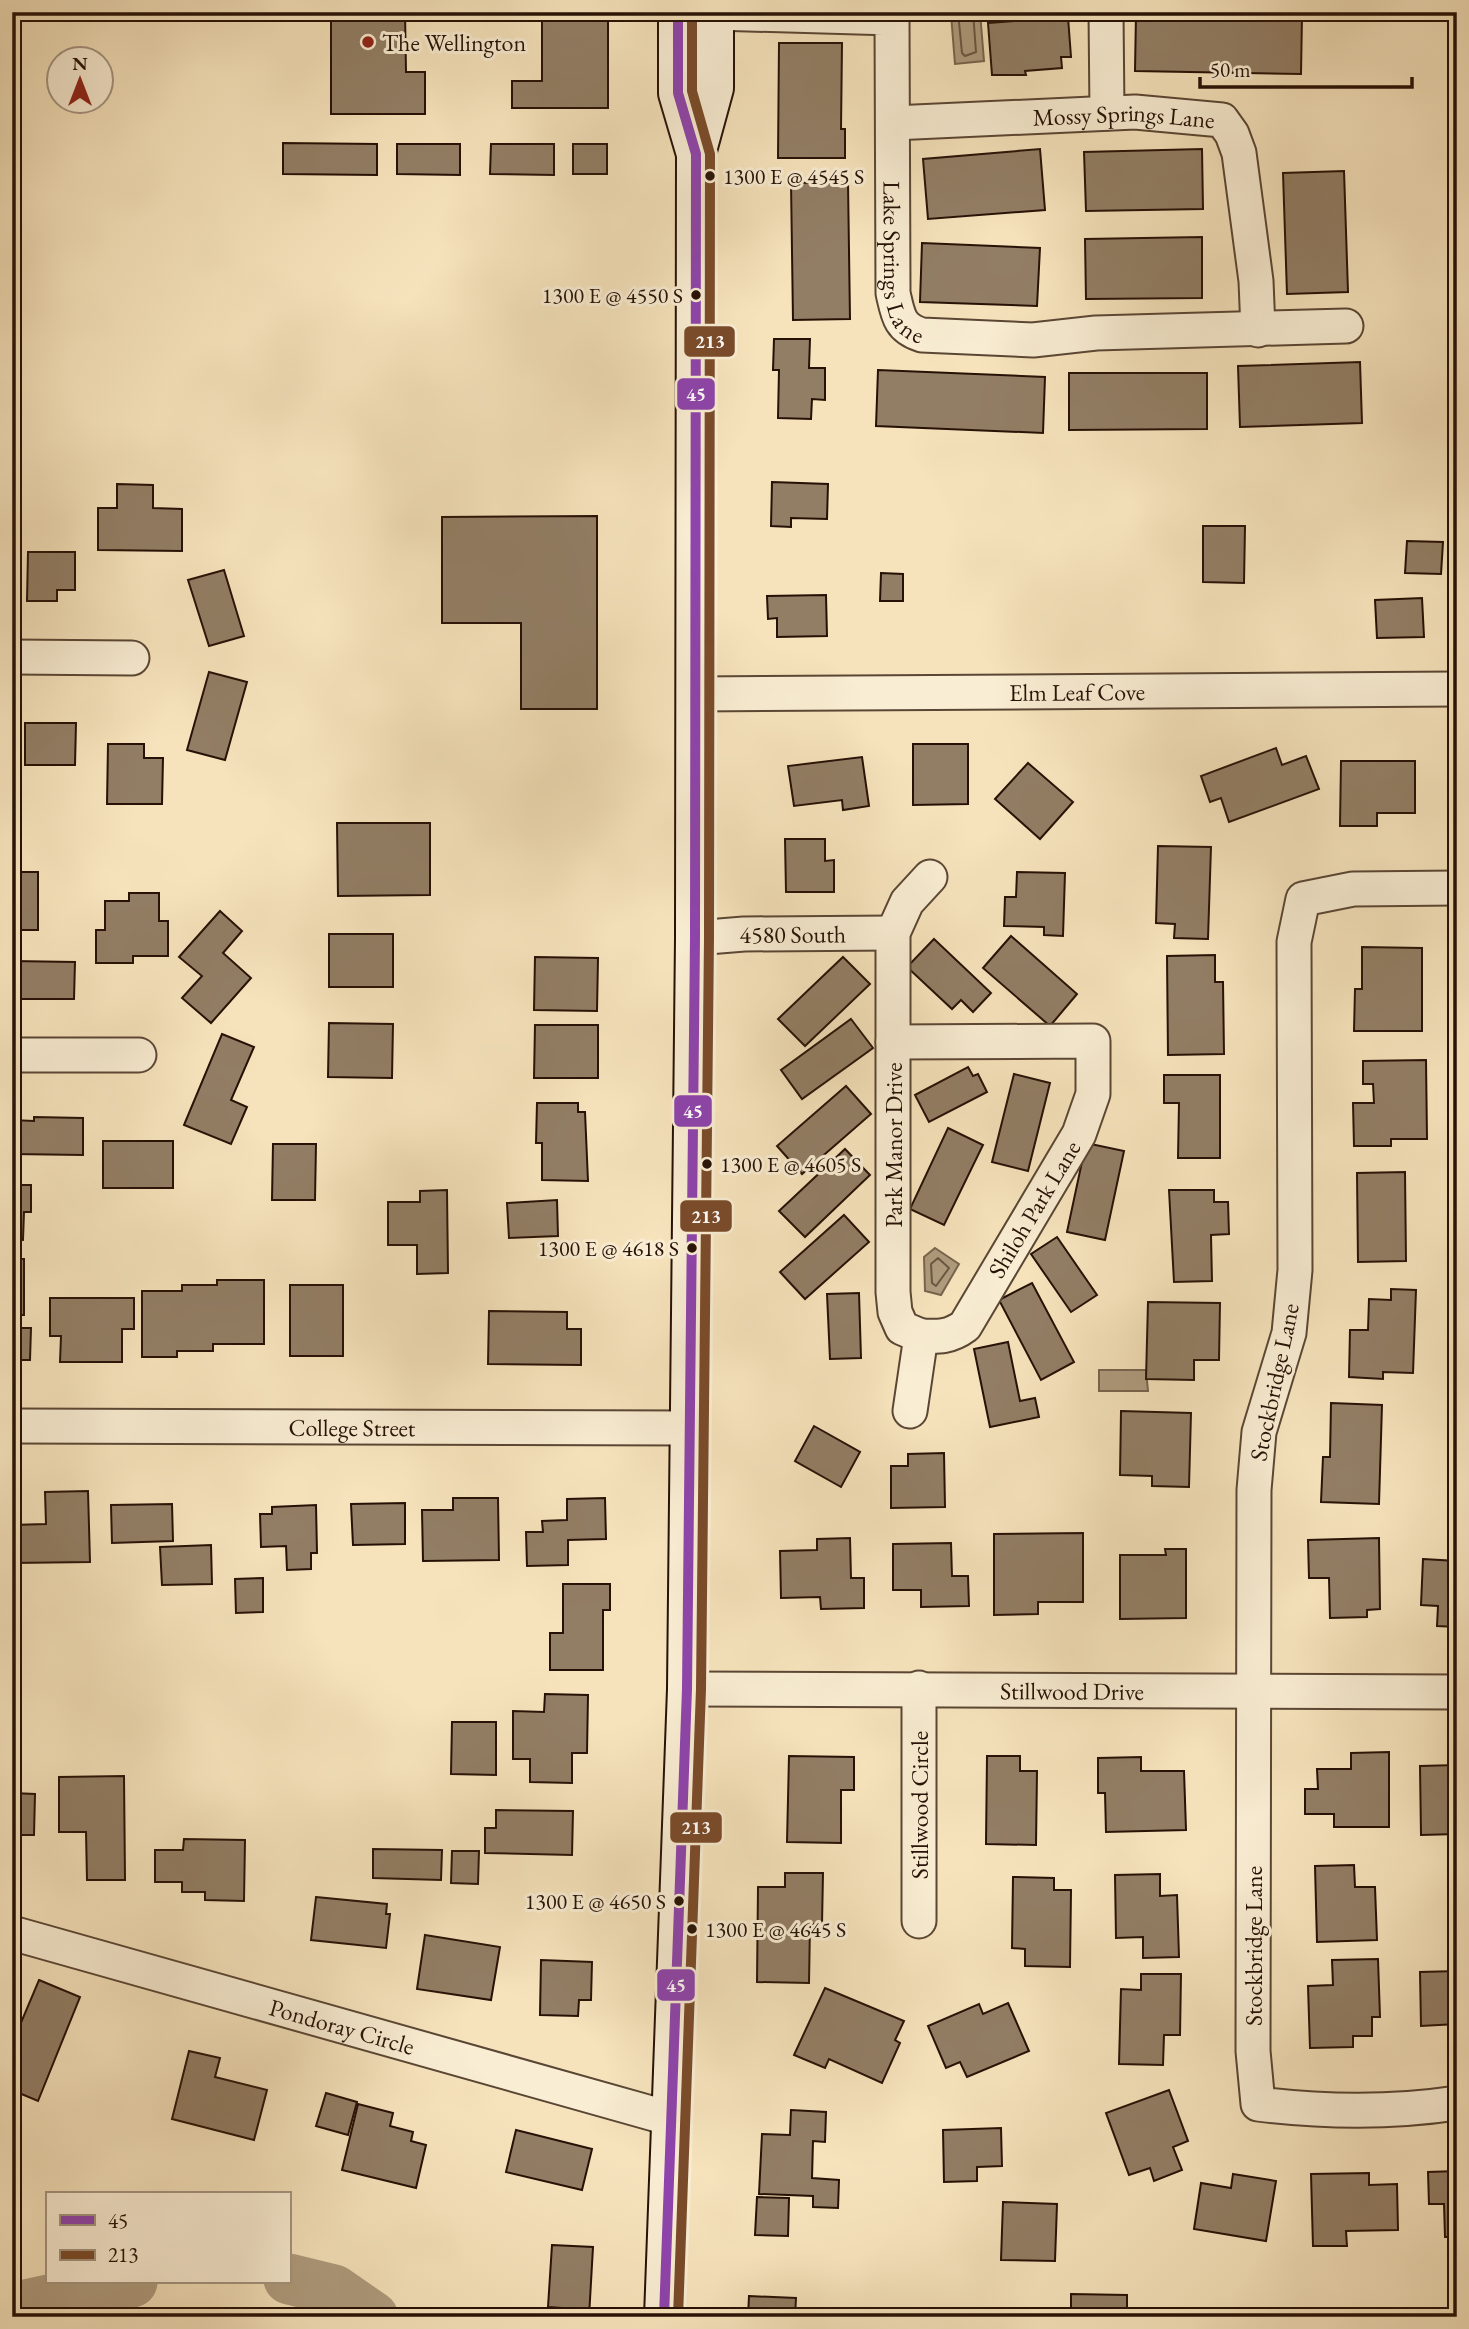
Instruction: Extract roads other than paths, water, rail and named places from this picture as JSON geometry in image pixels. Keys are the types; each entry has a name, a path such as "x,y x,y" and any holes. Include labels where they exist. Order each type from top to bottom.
{"main road":[{"path":"664,2317 687,1689 695,938 696,154 678,93 702,13"}],"street":[{"path":"1106,12 1107,113"},
{"name":"Lake Springs Lane","path":"702,13 892,18 893,293 900,322 909,331 922,335 1033,340 1096,333 1346,326"},
{"name":"Mossy Springs Lane","path":"893,123 1107,113 1222,120 1233,134 1239,153 1256,281 1258,330"},
{"path":"12,657 132,658"},
{"name":"Elm Leaf Cove","path":"695,694 1457,689"},
{"name":"Park Manor Drive","path":"921,1336 902,1328 895,1312 893,1292 893,933 907,902 930,877"},
{"name":"Stockbridge Lane","path":"1457,888 1353,889 1303,899 1294,943 1295,1270 1289,1333 1259,1432 1254,1490 1253,2051 1258,2104 1309,2110 1420,2109 1457,2103"},
{"name":"4580 South","path":"695,938 744,934 893,933"},
{"name":"Shiloh Park Lane","path":"893,1042 1093,1041 1093,1094 1079,1134 965,1326 954,1334 942,1337 921,1336"},
{"path":"12,1055 139,1055"},
{"path":"909,1411 921,1336"},
{"name":"College Street","path":"12,1426 691,1428"},
{"name":"Stillwood Circle","path":"919,1688 919,1921"},
{"name":"Stillwood Drive","path":"687,1689 1457,1692"},
{"name":"Pondoray Circle","path":"12,1933 672,2119"}],"water":[{"path":"980,12 984,61 955,64 951,14"},
{"path":"935,1248 959,1264 941,1295 925,1291 924,1257"},
{"path":"1099,1370 1146,1370 1148,1391 1099,1391"}],"waterway":[{"path":"290,2279 334,2290 373,2317"},
{"path":"12,2308 123,2284"}],"place":[{"name":"The Wellington","path":"368,42"},
{"name":"1300 E @ 4545 S","path":"710,176"},
{"name":"1300 E @ 4550 S","path":"696,295"},
{"name":"1300 E @ 4605 S","path":"707,1164"},
{"name":"1300 E @ 4618 S","path":"692,1248"},
{"name":"1300 E @ 4650 S","path":"679,1901"},
{"name":"1300 E @ 4645 S","path":"692,1929"}]}
